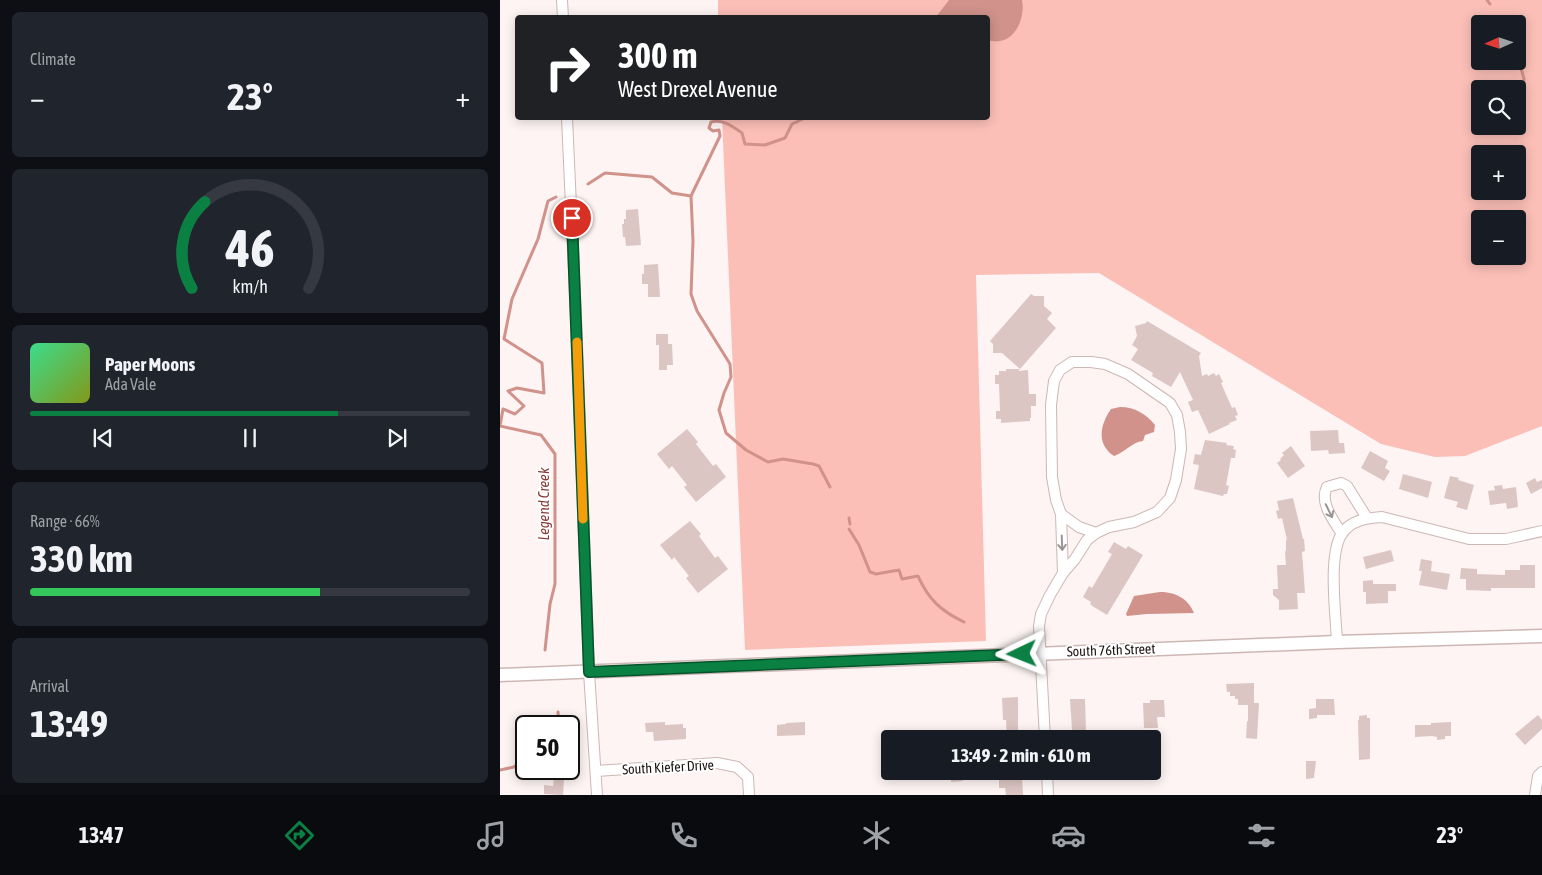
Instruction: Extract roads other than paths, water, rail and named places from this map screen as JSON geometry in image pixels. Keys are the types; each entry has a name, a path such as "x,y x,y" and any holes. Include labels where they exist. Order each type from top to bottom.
{"main road":[{"name":"South 76th Street","path":"500,675 1041,653 1542,636"}],"street":[{"path":"562,0 563,15"},
{"path":"567,120 589,672 597,795"},
{"path":"1045,730 1040,618 1063,573 1087,540 1096,533 1109,527 1134,522 1157,512 1170,498 1176,480 1181,449 1177,415 1170,403 1128,374 1105,364 1072,362 1060,370 1054,381 1050,405 1052,477 1056,500 1061,514 1063,573"},
{"path":"1342,534 1326,506 1324,497 1326,487 1340,483 1347,486 1367,518"},
{"path":"1061,514 1079,527 1096,533"},
{"path":"1337,642 1335,554 1342,534 1353,523 1367,518 1382,518 1469,539 1506,539 1542,531"},
{"name":"South Kiefer Drive","path":"596,770 718,763 737,767 748,777 750,795"},
{"path":"1535,795 1538,776 1542,772"},
{"path":"1047,780 1048,795"}],"waterway":[{"path":"1487,0 1490,4"},
{"path":"1522,70 1524,80"},
{"name":"Legend Creek","path":"588,184 605,173 652,177 672,193 691,196 720,136 719,130 713,131 709,128 711,122 723,122 735,128 742,133 745,144 765,145 785,138 792,124 801,120"},
{"path":"691,196 693,241 691,294 697,311 730,364 731,377 719,410 726,433 746,450 768,462 783,459 819,466 830,487"},
{"name":"Legend Creek","path":"545,650 550,604 555,584 555,454 541,435 500,426 503,409 515,414 524,406 508,391 517,388 544,393 542,363 504,339 512,299 538,239 548,201 556,197"},
{"path":"849,518 850,524"},
{"path":"849,529 859,545 870,572 876,574 899,570 902,579 918,576 936,604 964,622"},
{"name":"Legend Creek","path":"500,770 515,766"}]}
